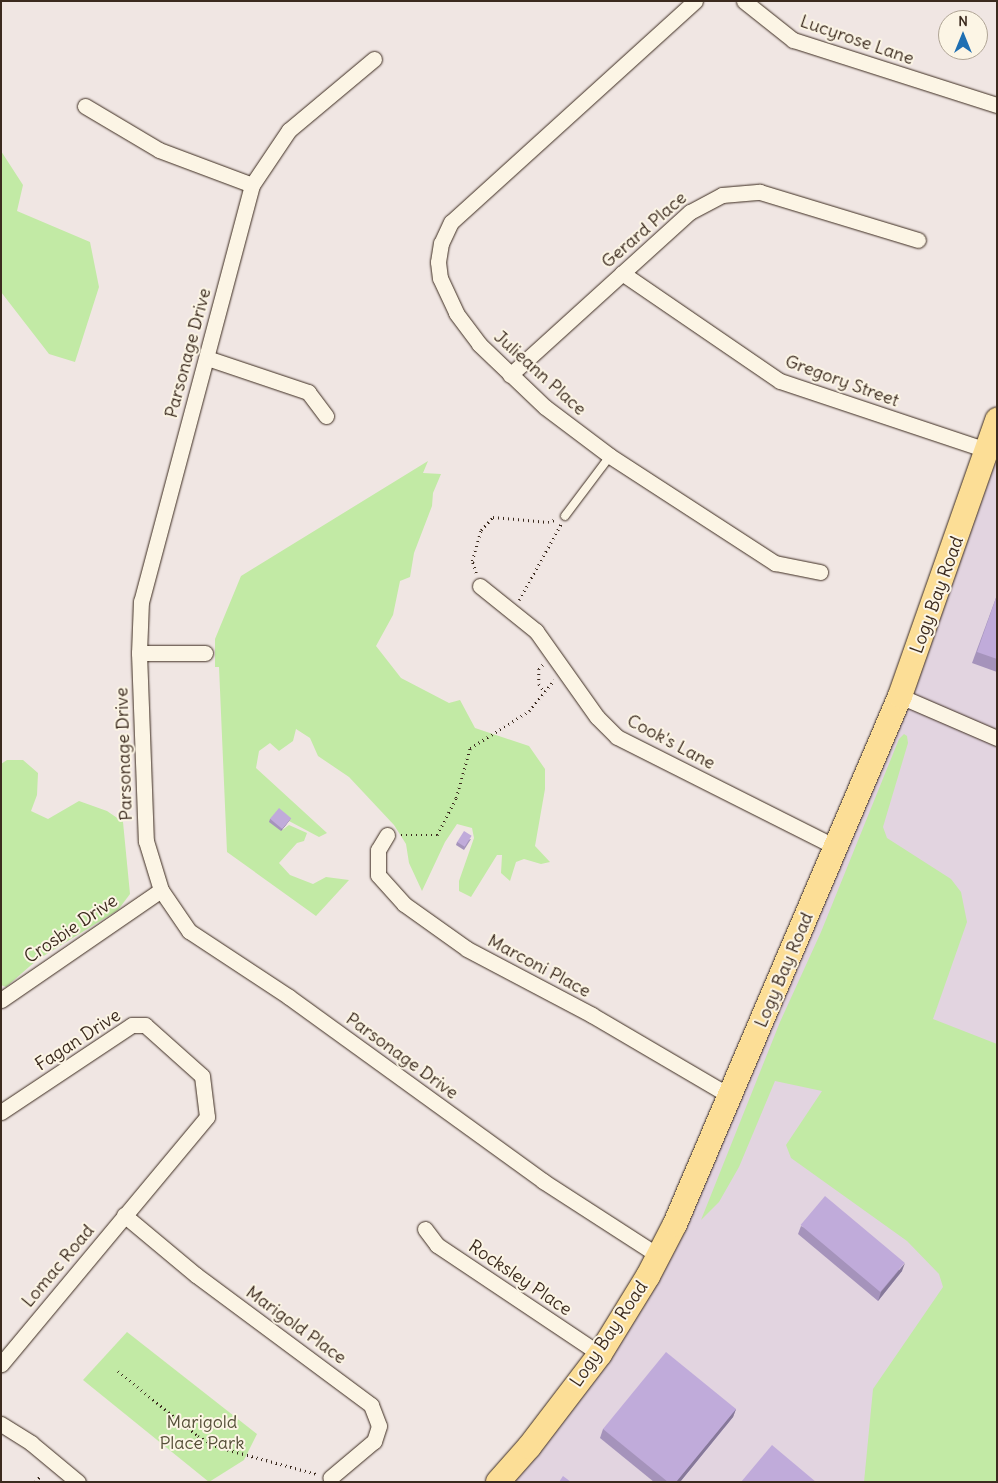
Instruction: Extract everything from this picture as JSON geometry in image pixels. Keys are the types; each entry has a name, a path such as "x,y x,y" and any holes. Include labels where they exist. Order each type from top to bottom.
{"main road":[{"name":"Logy Bay Road","path":"498,1482 529,1447 600,1354 659,1256 730,1096 900,696 997,420"}],"street":[{"name":"Julieann Place","path":"695,1 451,222 441,243 438,262 445,295 479,344 510,375 545,407 610,456 775,563 820,572"},
{"name":"Lucyrose Lane","path":"744,1 793,40 997,105"},
{"name":"Parsonage Drive","path":"374,59 289,130 252,185 141,601 139,653 146,841 161,890 189,931 216,952 288,997 543,1181 659,1256"},
{"path":"85,106 159,150 252,185"},
{"name":"Gerard Place","path":"510,375 690,212 722,195 740,191 785,198 918,240"},
{"name":"Gregory Street","path":"622,273 780,380 986,450"},
{"path":"207,358 308,392 326,416"},
{"name":"Cook's Lane","path":"480,586 536,631 597,717 618,737 836,848"},
{"path":"139,653 205,653"},
{"path":"900,696 997,738"},
{"name":"Marconi Place","path":"387,835 378,850 378,875 404,904 467,949 592,1015 730,1096"},
{"name":"Crosbie Drive","path":"1,1000 161,890"},
{"name":"Fagan Drive","path":"1,1112 132,1025 146,1025 202,1076 207,1117 124,1215"},
{"name":"Lomac Road","path":"1,1364 124,1215"},
{"name":"Marigold Place","path":"124,1215 196,1275 371,1405 379,1426 374,1441 330,1478"},
{"name":"Rocksley Place","path":"425,1229 437,1245 600,1354"},
{"path":"1,1424 31,1443 78,1482"}],"lane":[{"path":"566,516 610,456"}],"path":[{"path":"480,586 472,561 481,530 493,517 548,522 566,516"},
{"path":"514,614 522,592 566,516"},
{"path":"387,835 437,835 456,798 470,748 529,711 545,692 559,664"},
{"path":"545,692 539,684 539,669 559,664"},
{"path":"118,1371 198,1436 218,1447 330,1478"},
{"path":"35,1482 41,1475"}],"shaded area":[{"path":"997,420 997,1482 498,1482 620,1323 801,930"}],"green space":[{"path":"1,151 23,185 17,211 90,242 99,287 75,362 49,354 1,292"},
{"path":"428,461 423,473 441,474 433,493 432,506 414,553 410,577 400,581 393,615 376,646 401,678 449,703 460,700 475,728 529,746 545,769 545,789 535,846 550,862 541,864 524,859 516,862 510,881 501,873 502,855 497,855 471,897 459,891 459,881 474,838 472,828 457,824 445,842 422,891 409,863 406,844 394,825 349,777 318,756 310,738 296,729 293,741 279,751 270,743 259,751 256,768 327,833 319,837 289,821 281,831 289,825 307,833 304,841 297,843 279,863 290,875 313,884 326,877 349,880 316,916 227,852 219,667 215,667 215,639 241,576"},
{"path":"904,734 907,736 908,743 883,827 887,838 951,879 961,892 967,922 933,1019 997,1044 997,1482 864,1482 873,1389 943,1287 939,1274 907,1241 791,1158 786,1145 822,1091 775,1081 739,1167 719,1202 701,1220 780,1022 821,932 899,739"},
{"path":"7,760 23,760 38,773 37,795 31,811 48,819 79,801 107,811 123,822 130,894 118,910 37,960 6,987 1,985 1,764"},
{"name":"Marigold Place Park","path":"127,1332 257,1434 244,1460 209,1482 83,1380"}],"building":[{"path":"997,595 997,659 977,652"},
{"path":"279,808 291,818 282,829 270,819"},
{"path":"464,831 472,836 465,847 457,842"},
{"path":"825,1196 905,1263 880,1292 801,1225"},
{"path":"666,1352 736,1409 676,1482 668,1482 603,1429"},
{"path":"772,1445 816,1482 741,1482"},
{"path":"563,1476 571,1482 559,1482"}]}
